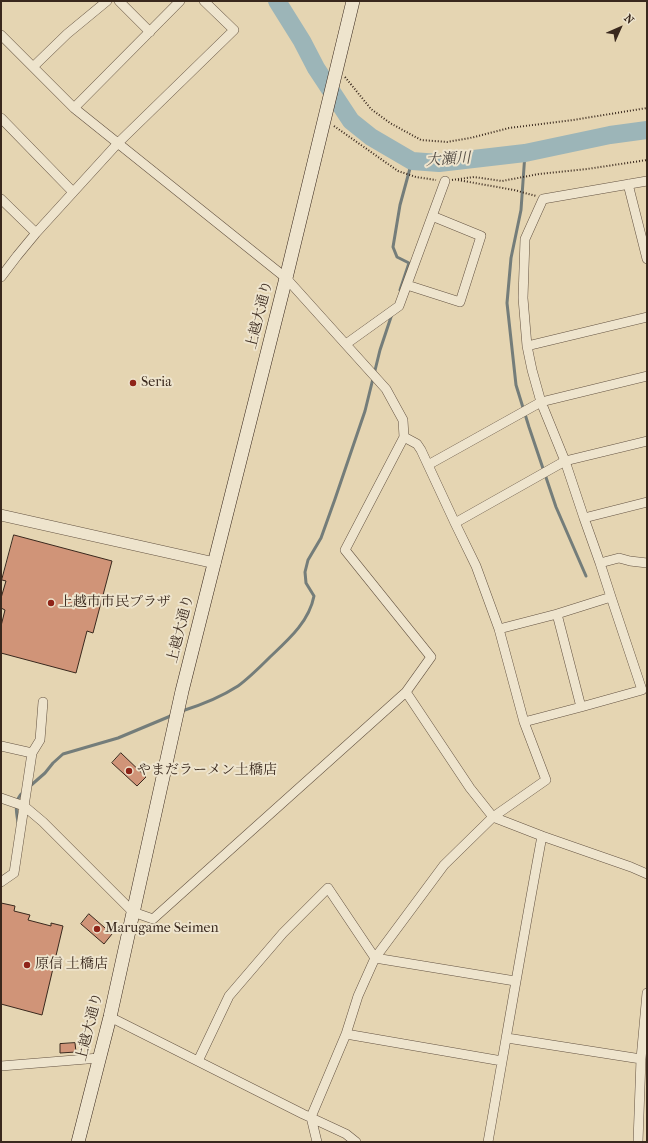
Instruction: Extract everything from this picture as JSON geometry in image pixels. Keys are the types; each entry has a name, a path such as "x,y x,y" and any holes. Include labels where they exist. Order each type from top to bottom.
{"main road":[{"name":"上越大通り","path":"78,1142 110,1017 182,691 286,278 353,1"}],"street":[{"path":"33,67 67,34 107,1"},
{"path":"119,1 150,32"},
{"path":"74,108 180,1"},
{"path":"1,277 36,234 118,143 234,30 204,1"},
{"path":"1,35 74,108 286,278 386,389 403,420 404,437 345,550 431,657 406,692 153,919 133,912 44,822 24,806 1,798"},
{"path":"1,118 73,192"},
{"path":"346,344 399,306 445,181"},
{"path":"524,722 642,690 565,461 542,402 532,370 527,346 523,298 525,239 543,199 647,181"},
{"path":"628,184 647,258"},
{"path":"1,199 36,234"},
{"path":"407,285 460,302 481,236 432,216"},
{"path":"527,346 647,317"},
{"path":"428,465 542,402 647,376"},
{"path":"317,1142 312,1118 346,1034 358,996 375,958 444,865 494,817 546,780 524,722 499,629 476,566 454,523 421,450 417,444 404,437"},
{"path":"454,523 565,461 647,441"},
{"path":"584,518 647,502"},
{"path":"1,514 215,562"},
{"path":"600,563 619,558 647,563"},
{"path":"499,629 557,614 611,597"},
{"path":"557,614 581,707"},
{"path":"406,692 470,788 494,817 647,874"},
{"path":"1,882 14,873 32,753 40,740 43,702"},
{"path":"1,746 32,753"},
{"path":"488,1142 507,1038 515,981 542,836"},
{"path":"198,1061 229,996 283,934 328,888 375,958 515,981"},
{"path":"638,1142 641,1059 647,993"},
{"path":"110,1017 346,1134 356,1142"},
{"path":"346,1034 502,1061"},
{"path":"507,1038 641,1059"},
{"path":"1,1066 99,1058"}],"path":[{"path":"337,66 371,109 390,123 421,140 447,142 509,128 573,120 647,108"},
{"path":"323,122 398,172 416,177 445,181 474,177 502,181 539,174 647,160"},
{"path":"457,180 514,190 543,199"}],"building":[{"name":"上越市市民プラザ","path":"14,535 112,561 93,633 87,631 76,673 1,653 1,626 5,610 1,608 1,598 6,581 2,580"},
{"path":"121,753 146,777 137,786 112,763"},
{"name":"原信 土橋店","path":"1,903 15,906 14,911 30,915 28,920 51,926 51,923 63,926 42,1015 1,1004"},
{"name":"Marugame Seimen","path":"89,914 112,934 104,944 81,924"},
{"path":"75,1043 76,1052 60,1053 60,1044"}],"waterway":[{"name":"大瀬川","path":"277,1 302,41 316,68 351,121 371,137 412,161 439,163 525,153 610,135 647,130"},
{"path":"525,153 521,210 511,258 507,303 516,385 556,507 586,576"},
{"path":"400,290 409,263 397,257 393,247 400,205 412,161"},
{"path":"182,711 218,697 242,683 291,637 308,614 314,596 306,583 305,572 308,560 321,538 335,499 365,411 380,350 392,314"},
{"path":"29,787 63,754 118,738 173,715"},
{"path":"18,822 16,810 17,802 23,792"}],"place":[{"name":"Seria","path":"133,383"},
{"name":"上越市市民プラザ","path":"51,603"},
{"name":"やまだラーメン土橋店","path":"129,771"},
{"name":"Marugame Seimen","path":"97,929"},
{"name":"原信 土橋店","path":"27,965"}]}
